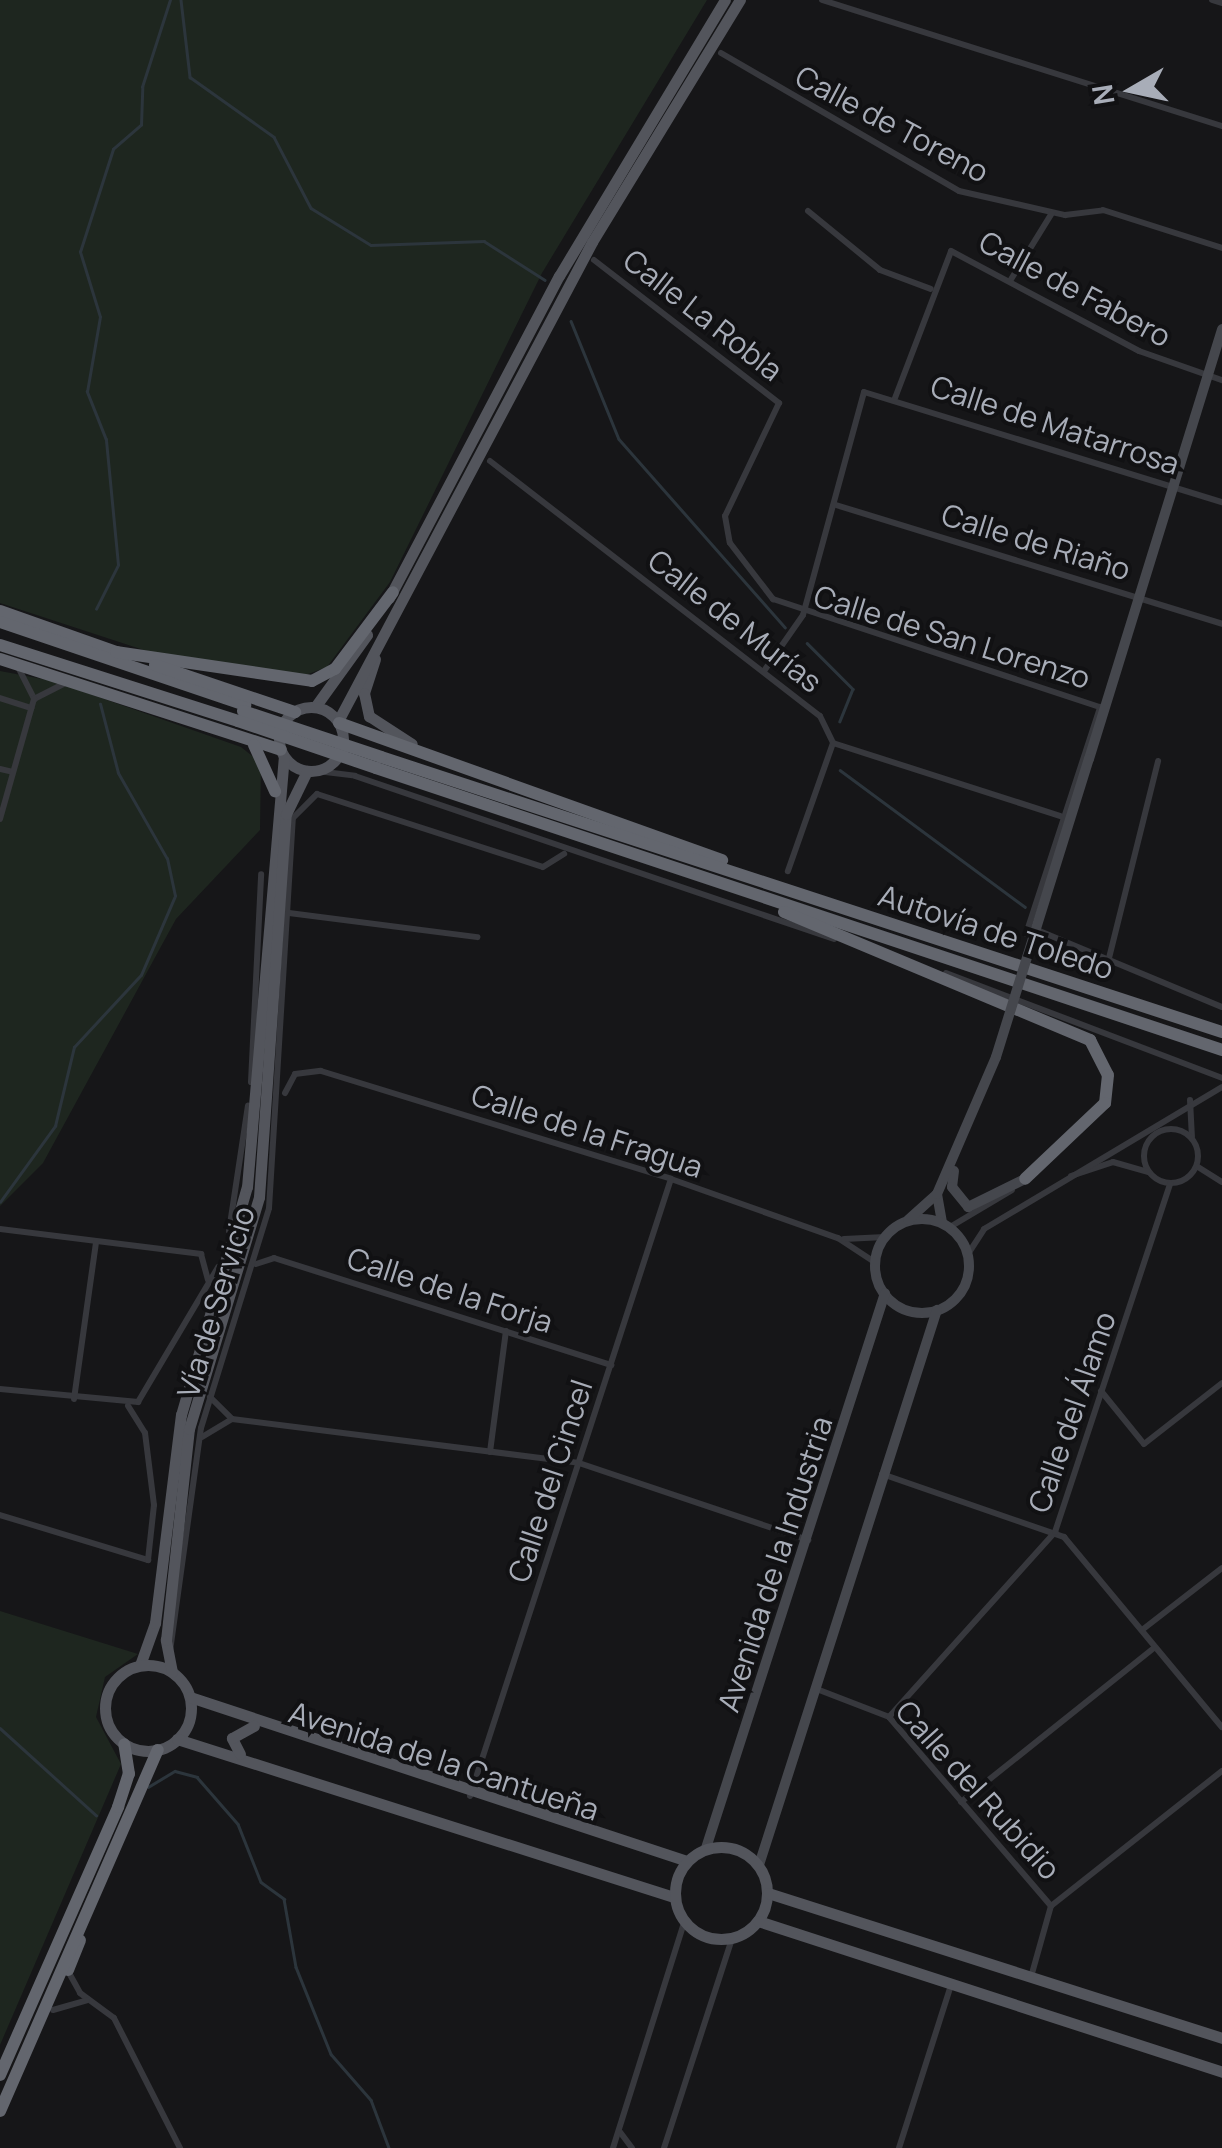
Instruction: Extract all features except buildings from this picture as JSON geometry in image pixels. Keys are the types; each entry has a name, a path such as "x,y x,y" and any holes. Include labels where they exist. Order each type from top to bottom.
{"highway":[{"path":"116,652 312,680 335,669 393,592"},
{"path":"0,611 295,712"},
{"path":"0,622 242,712"},
{"path":"0,630 379,758 740,890 1222,1050"},
{"path":"0,644 242,712"},
{"path":"6,660 282,754"},
{"path":"338,722 644,826 755,878"},
{"path":"252,743 275,791"},
{"path":"379,758 755,878"},
{"name":"Autovía de Toledo","path":"755,878 1222,1032"},
{"path":"740,890 879,952 946,973 1080,1032 1105,1062 1108,1089 1097,1117 1025,1179"},
{"path":"0,2075 118,1806 128,1774 124,1744"},
{"path":"0,2110 158,1750"},
{"path":"68,1970 100,1881"}],"main road":[{"path":"315,708 393,592 559,276 725,0"},
{"path":"338,722 315,708 295,712 281,728 282,754 272,816 257,1122 218,1296 181,1414 155,1623 140,1665 105,1699 124,1744 158,1750 177,1740 190,1698 172,1672 166,1640 189,1430 246,1252 268,1137 291,791 340,753 338,722 592,242 740,0"},
{"path":"386,630 366,681 369,716 438,758"},
{"path":"282,754 312,771"},
{"path":"140,1665 172,1672"},
{"name":"Avenida de la Cantueña","path":"190,1698 254,1726 686,1861"},
{"path":"241,1756 232,1738 254,1726"},
{"name":"Avenida de la Cantueña","path":"177,1740 241,1756 674,1896"},
{"path":"706,1848 735,1848 758,1865 768,1893 758,1922 732,1939 684,1923 674,1896 686,1861 706,1848"},
{"path":"768,1893 1222,2038"},
{"path":"758,1922 1222,2072"}],"street":[{"path":"822,0 1222,126"},
{"path":"1212,0 1222,3"},
{"name":"Calle de Toreno","path":"722,53 928,176 1052,213 1103,210 1222,248"},
{"path":"808,211 880,270 931,289"},
{"path":"1010,281 1052,213"},
{"name":"Calle de Fabero","path":"931,289 951,251 1139,351 1222,380"},
{"name":"Calle La Robla","path":"594,260 779,403 725,516"},
{"name":"Calle de Matarrosa","path":"931,289 894,398 1222,502"},
{"path":"1025,1179 977,1208 956,1196 951,1177 996,1057 1222,329"},
{"path":"764,670 803,615 864,392 894,398"},
{"name":"Calle de Murías","path":"490,461 820,716 833,743"},
{"name":"Calle de Riaño","path":"836,504 1222,624"},
{"name":"Calle de San Lorenzo","path":"725,516 730,543 762,585 803,615 1100,707"},
{"path":"0,819 32,703 6,660"},
{"path":"0,698 32,703 71,682"},
{"path":"1110,685 1060,816 1026,934 1048,928 1222,1007"},
{"path":"788,871 833,743 1060,816"},
{"path":"1109,958 1158,762"},
{"path":"0,769 13,772"},
{"path":"312,771 354,776 879,952"},
{"path":"287,835 300,805 317,794 543,868 564,854"},
{"name":"Vía de Servicio","path":"168,1658 200,1440 210,1397 256,1264 279,1132 289,913 287,835"},
{"name":"Vía de Servicio","path":"128,1406 153,1380 206,1286 228,1235 245,1140 261,874"},
{"path":"289,913 478,938"},
{"path":"946,973 1222,1078"},
{"name":"Calle de la Fragua","path":"279,1132 286,1084 321,1071 671,1180 838,1238 876,1263"},
{"path":"975,1114 937,1194 885,1238 876,1263 884,1293 908,1310 937,1310 960,1294 968,1254 984,1229 1191,1098 1222,1087"},
{"path":"1191,1098 1197,1166 1222,1182"},
{"path":"1148,1172 1150,1138 1171,1128 1192,1138"},
{"path":"1056,1182 1113,1162 1148,1172 1170,1184 1197,1166"},
{"path":"906,1222 946,1225 976,1219 1025,1179"},
{"name":"Calle del Cincel","path":"470,1796 671,1180"},
{"name":"Calle del Álamo","path":"889,1717 1055,1532 1170,1184"},
{"path":"937,1194 946,1225 968,1254"},
{"path":"0,1230 184,1252 207,1260 206,1286"},
{"path":"256,1264 274,1258 262,1236"},
{"name":"Calle de la Fragua","path":"838,1238 885,1238"},
{"path":"74,1399 96,1242"},
{"name":"Calle de la Forja","path":"274,1258 611,1365"},
{"name":"Avenida de la Industria","path":"706,1848 810,1540 884,1293"},
{"path":"758,1865 937,1310"},
{"path":"490,1452 506,1331"},
{"path":"1101,1391 1144,1444 1222,1383"},
{"path":"0,1389 128,1406 145,1434 154,1505 153,1552 139,1563 0,1514"},
{"path":"210,1397 232,1419 579,1463 810,1540"},
{"path":"200,1440 232,1419"},
{"path":"881,1474 1055,1532 1222,1728"},
{"path":"1142,1630 1222,1568"},
{"path":"961,1802 1156,1646"},
{"name":"Calle del Rubidio","path":"813,1688 889,1717 1051,1906"},
{"path":"1032,1977 1051,1906 1222,1772"},
{"path":"614,2148 684,1923"},
{"path":"664,2148 732,1939"},
{"path":"68,1970 88,2000 114,2018 180,2148"},
{"path":"898,2148 951,1985"},
{"path":"53,2010 88,2000"},
{"path":"620,2129 632,2148"}],"shaded area":[{"path":"0,0 707,0 542,273 390,582 327,667 303,676 162,656 0,603"},
{"path":"0,671 53,681 241,747 261,763 260,830 176,919 43,1163 0,1206"},
{"path":"0,1611 138,1654 105,1677 96,1717 121,1764 0,2045"}],"waterway":[{"path":"96,609 118,565 106,440 87,392 100,317 80,252 113,149 141,125 142,87 170,0"},
{"path":"181,0 190,77 274,137 311,208 371,245 484,241 545,280"},
{"path":"571,321 619,439 785,627"},
{"path":"807,643 853,689 840,721"},
{"path":"0,1202 55,1126 74,1047 141,975 175,896 167,859 118,773 100,704"},
{"path":"840,770 1025,907"},
{"path":"0,1728 96,1815"},
{"path":"148,1787 175,1771 197,1777 238,1824 261,1882 284,1899 296,1967 331,2054 371,2100 389,2148"}]}
